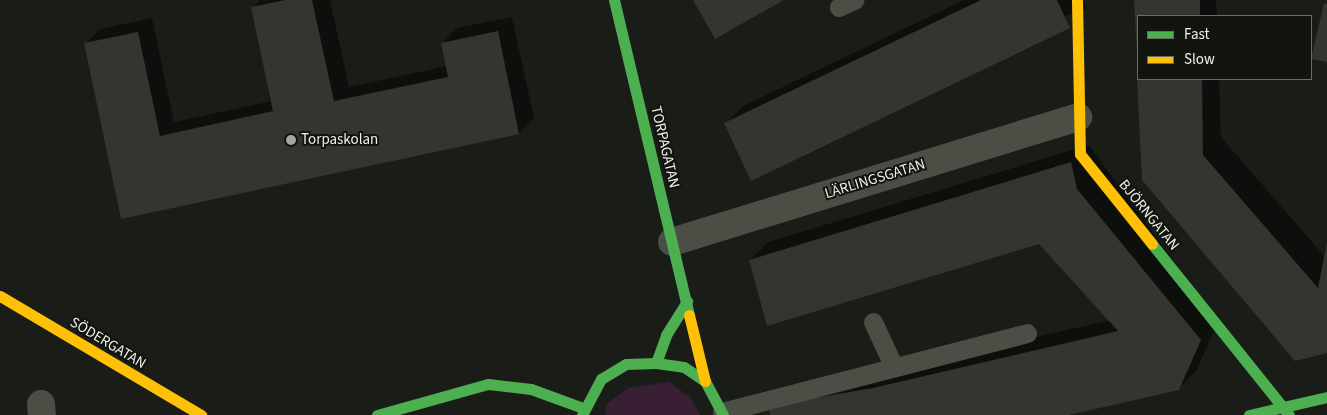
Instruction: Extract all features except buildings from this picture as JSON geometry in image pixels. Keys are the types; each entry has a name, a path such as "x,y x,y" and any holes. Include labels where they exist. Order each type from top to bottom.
{"street":[{"name":"TORPAGATAN","path":"614,0 705,382"},
{"name":"BJÖRNGATAN","path":"1076,0 1080,154 1286,411"},
{"name":"LÄRLINGSGATAN","path":"672,242 1078,117"},
{"name":"SÖDERGATAN","path":"0,296 201,415"},
{"path":"656,363 666,335 687,301"},
{"path":"377,415 488,384 531,389 582,412 601,379 626,364 656,363 684,367 705,382 722,413"},
{"path":"1249,415 1286,411 1327,397"}],"lane":[{"path":"873,322 894,367"},
{"path":"722,413 1027,333"}],"shaded area":[{"path":"669,382 691,398 700,415 605,415 607,404 628,388"}],"traffic: fast":[{"path":"614,0 689,315"},
{"path":"1152,244 1289,415"},
{"path":"656,363 666,335 687,301"},
{"path":"582,415 601,379 626,364 656,363 684,367 705,381 723,415"},
{"path":"377,415 488,384 531,389 583,408"},
{"path":"1249,415 1327,397"}],"traffic: slow":[{"path":"1077,0 1080,154 1152,244"},
{"path":"0,296 201,415"},
{"path":"689,315 705,381"}],"place":[{"name":"Torpaskolan","path":"291,140"}]}
